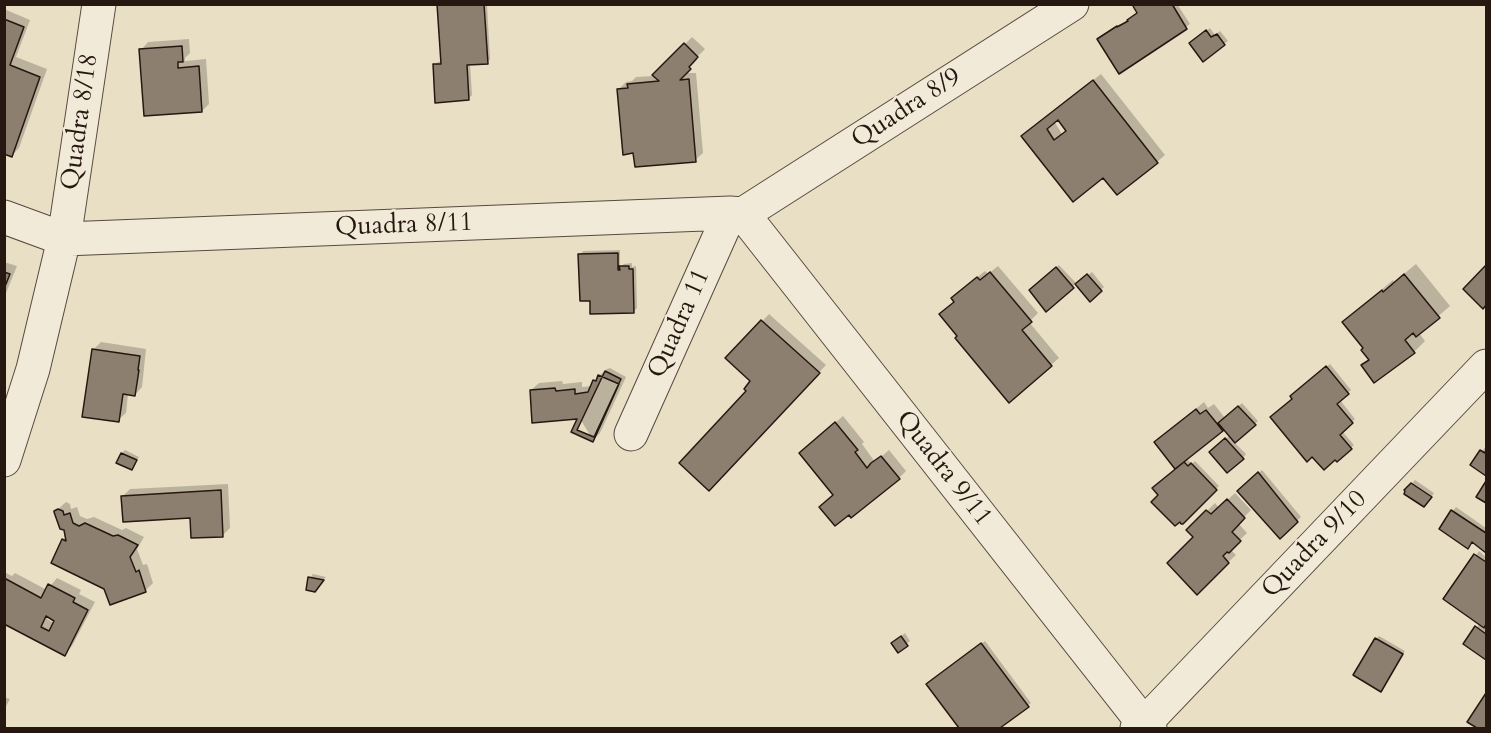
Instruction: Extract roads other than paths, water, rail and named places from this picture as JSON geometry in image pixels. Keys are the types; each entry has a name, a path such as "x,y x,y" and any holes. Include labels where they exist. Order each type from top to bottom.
{"street":[{"name":"Quadra 8/18","path":"4,460 33,369 64,239 99,4"},
{"name":"Quadra 8/9","path":"737,214 1072,4"},
{"name":"Quadra 8/11","path":"64,239 737,214"},
{"name":"Quadra 11","path":"631,434 737,214"},
{"name":"Quadra 9/11","path":"737,214 1144,727"},
{"path":"4,217 64,239"},
{"name":"Quadra 9/10","path":"1144,727 1486,367"}]}
